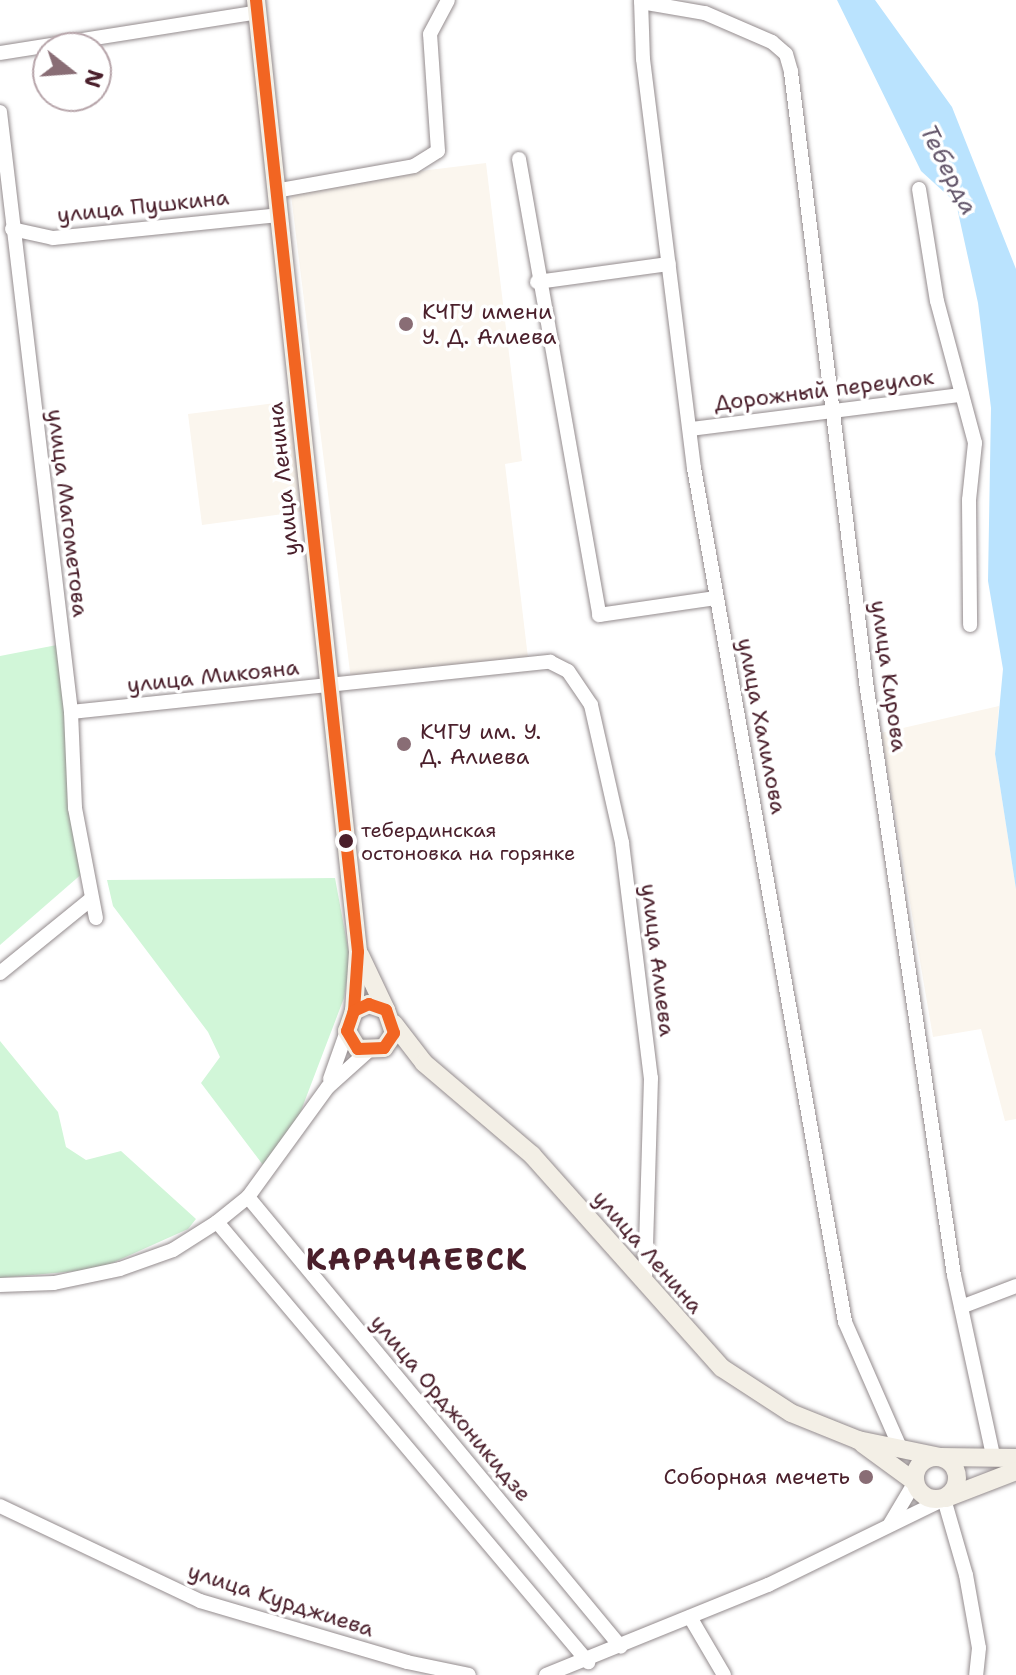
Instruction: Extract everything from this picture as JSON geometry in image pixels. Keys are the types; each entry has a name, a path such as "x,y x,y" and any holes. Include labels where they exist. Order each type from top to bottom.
{"main road":[{"name":"улица Ленина","path":"257,6 358,952 354,1011"},
{"name":"улица Ленина","path":"358,952 390,1017 424,1063 532,1155 722,1368 775,1404 858,1440 915,1482"},
{"path":"369,1004 390,1017 390,1042 372,1052 352,1044 347,1031 354,1011 369,1004"},
{"name":"улица Ленина","path":"372,1052 424,1063"},
{"name":"улица Ленина","path":"858,1440 940,1457 993,1455 1016,1458"},
{"path":"944,1499 958,1479 956,1469 940,1457 921,1463 915,1482 928,1498 944,1499 1016,1471"}],"street":[{"path":"275,191 414,166 438,151 430,34 448,0"},
{"name":"улица Халилова","path":"641,1 669,264 716,598 845,1322 900,1447"},
{"name":"улица Кирова","path":"641,1 705,13 772,42 786,54 867,689 961,1307 993,1455"},
{"path":"0,53 257,6"},
{"name":"улица Магометова","path":"0,112 71,712 75,808 96,918"},
{"path":"519,159 537,282 599,615 716,598"},
{"path":"919,189 937,301 975,443 969,500 970,625"},
{"name":"улица Пушкина","path":"12,229 53,238 279,215"},
{"path":"537,282 669,264"},
{"name":"Дорожный переулок","path":"691,429 962,395"},
{"name":"улица Микояна","path":"71,712 550,662"},
{"name":"улица Алиева","path":"550,662 568,671 591,705 620,832 651,1078 645,1285"},
{"path":"0,973 91,899"},
{"path":"328,1087 347,1031"},
{"path":"0,1285 54,1283 120,1269 173,1250 217,1222 248,1197 328,1087 372,1052"},
{"name":"улица Орджоникидзе","path":"248,1197 621,1647"},
{"path":"217,1222 588,1662"},
{"path":"961,1307 1016,1286"},
{"path":"884,1531 915,1482"},
{"path":"546,1675 588,1662 690,1617 884,1531 944,1499 966,1575 979,1648 976,1675"},
{"name":"улица Курджиева","path":"0,1506 200,1601 406,1669 469,1675"},
{"path":"690,1617 724,1675"}],"shaded area":[{"name":"КЧГУ имени У. Д. Алиева","path":"486,163 522,461 505,464 528,658 351,680 290,187"},
{"path":"291,401 305,511 202,525 188,414"},
{"path":"999,706 995,754 1016,889 1016,1119 1005,1121 981,1029 933,1037 881,733"}],"green space":[{"path":"62,644 84,872 0,945 0,656"},
{"path":"335,878 350,959 344,998 299,1116 263,1165 201,1083 220,1057 208,1032 113,906 107,880"},
{"path":"0,1041 58,1112 66,1147 86,1160 121,1151 196,1219 188,1229 99,1269 0,1278"}],"water":[{"name":"Теберда","path":"837,0 875,0 952,107 1016,269 1016,889 995,754 1003,669 988,581 991,408 978,303 956,203 921,171"}],"transit line":[{"path":"256,0 358,952 354,1011 347,1031 358,1049 384,1048 394,1033 386,1010 369,1004 354,1011"}],"place":[{"name":"КЧГУ имени У. Д. Алиева","path":"406,324"},
{"name":"КЧГУ им. У. Д. Алиева","path":"404,744"},
{"name":"тебердинская остоновка на горянке","path":"346,841"},
{"name":"Соборная мечеть","path":"866,1477"}],"district":[{"name":"КАРАЧАЕВСК","path":"417,1260"}]}
